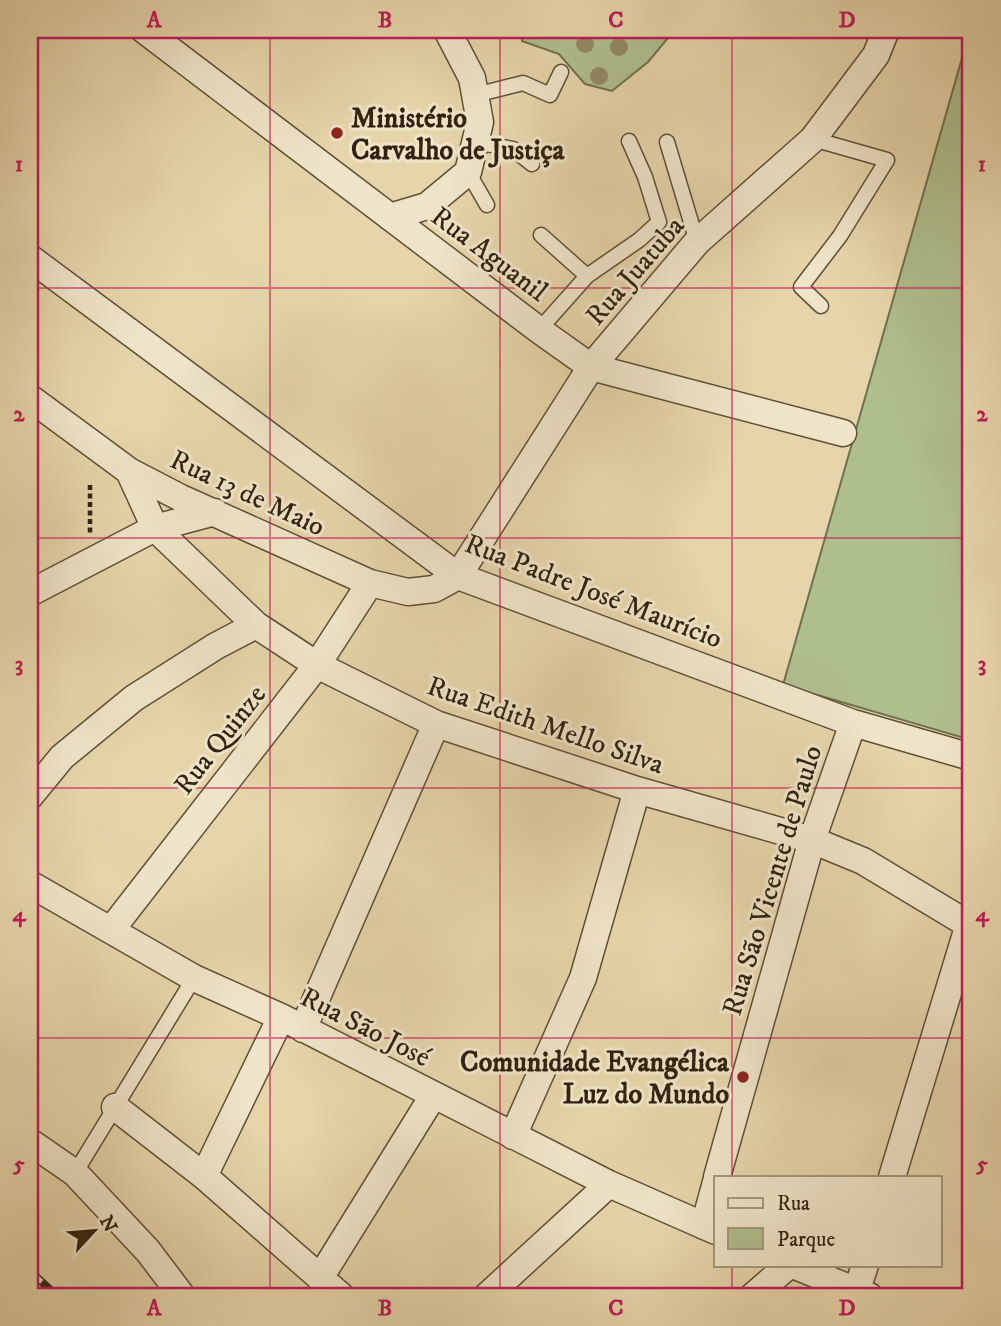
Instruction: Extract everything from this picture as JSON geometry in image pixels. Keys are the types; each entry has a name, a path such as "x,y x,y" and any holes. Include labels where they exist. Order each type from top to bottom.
{"street":[{"name":"Rua Aguanil","path":"144,30 591,367 844,433"},
{"name":"Rua Juatuba","path":"458,576 591,367 698,242 813,139 876,55 886,30"},
{"path":"390,217 427,206 468,173 480,122 472,78 455,32"},
{"name":"Rua Padre José Maurício","path":"30,258 458,576 853,723 971,757"},
{"name":"Rua 13 de Maio","path":"30,398 130,471 181,498 370,583 408,592 434,589 458,576"},
{"name":"Rua Edith Mello Silva","path":"130,471 155,528 256,625 317,665 436,724 637,790 811,840 863,861 970,925"},
{"path":"30,593 155,528 215,512"},
{"name":"Rua Quinze","path":"111,930 317,665 370,583"},
{"path":"30,796 62,757 134,698 216,646 256,625"},
{"name":"Rua São Vicente de Paulo","path":"717,1176 811,840 853,723"},
{"path":"204,1176 292,1023 436,724"},
{"path":"513,1136 583,978 637,790"},
{"name":"Rua São José","path":"30,884 194,978 292,1023 609,1184 710,1228"},
{"path":"892,1176 970,925"},
{"path":"320,1278 433,1096"},
{"path":"115,1107 204,1176 341,1296"},
{"path":"30,1142 75,1173 148,1251 182,1296"},
{"path":"486,1296 609,1184"},
{"name":"Rua São Vicente de Paulo","path":"710,1228 714,1196"},
{"path":"753,1296 790,1266"},
{"path":"795,1266 864,1284"}],"lane":[{"path":"475,95 523,83 550,95 561,72"},
{"path":"813,139 887,160 840,236 801,287 821,306"},
{"path":"539,330 587,276 639,240 659,222 645,177 629,141"},
{"path":"475,142 513,149 532,164"},
{"path":"667,142 698,242"},
{"path":"468,173 487,205"},
{"path":"541,235 587,276"},
{"path":"75,1173 194,978"}],"path":[{"path":"90,485 90,560"}],"green space":[{"path":"523,30 662,30 668,38 648,62 612,91 585,84 559,54 522,41"},
{"path":"971,30 971,740 783,685"}],"railway":[{"path":"30,1271 57,1296"}],"place":[{"name":"Ministério Carvalho de Justiça","path":"337,133"},
{"name":"Comunidade Evangélica Luz do Mundo","path":"743,1077"}]}
